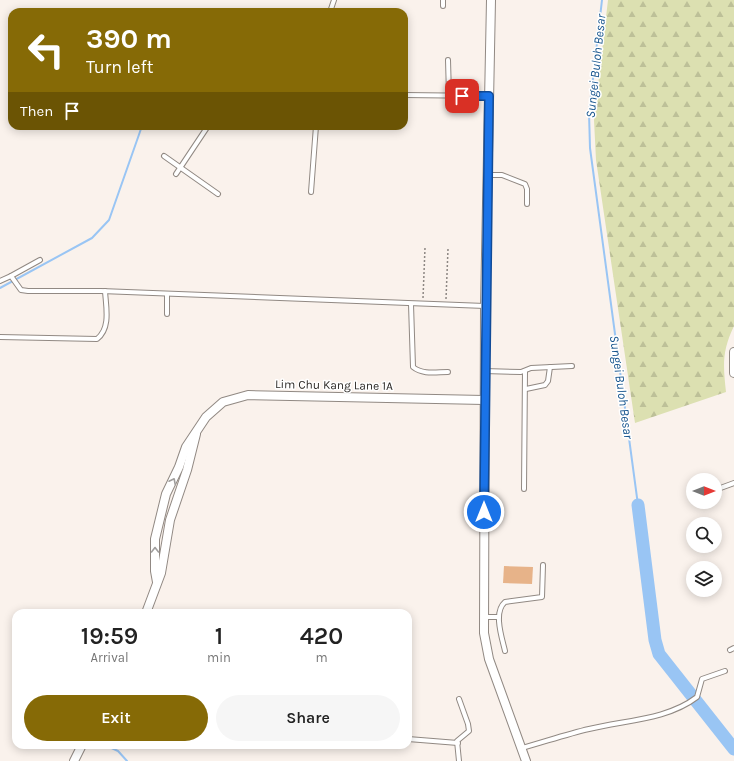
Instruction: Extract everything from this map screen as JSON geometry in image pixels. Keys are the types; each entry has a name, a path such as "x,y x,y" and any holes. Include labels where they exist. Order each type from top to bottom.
{"street":[{"path":"491,0 484,371 484,633 489,659 526,761"},
{"path":"734,352 734,373"},
{"name":"Lim Chu Kang Lane 1A","path":"148,609 158,582 155,571 155,539 163,506 186,447 206,417 223,402 248,395 484,400"},
{"path":"74,761 80,749"}],"lane":[{"path":"443,0 443,6"},
{"path":"448,60 449,96"},
{"path":"408,95 489,96"},
{"path":"176,174 205,130"},
{"path":"311,192 316,130"},
{"path":"164,156 218,194"},
{"path":"488,175 502,175 525,184 527,186 527,204"},
{"path":"0,281 12,277 40,260"},
{"path":"12,277 20,290 28,291 105,291 485,306"},
{"path":"0,337 97,339 103,335 107,324 105,291"},
{"path":"167,294 167,314"},
{"path":"410,304 413,367 420,372 448,372"},
{"path":"484,371 525,371 531,368 572,366"},
{"path":"526,389 542,386 548,383 550,367"},
{"path":"524,489 525,371"},
{"path":"722,487 734,483"},
{"path":"504,651 499,617 500,609 505,602 542,597 543,565"},
{"path":"484,617 499,617"},
{"path":"522,748 590,729 642,719 670,711 692,701 697,697 702,679 725,671"},
{"path":"459,698 469,731 458,739 460,761"},
{"path":"412,739 458,743"}],"path":[{"path":"423,304 425,248"},
{"path":"446,305 448,249"}],"green space":[{"path":"608,0 734,0 734,326 727,343 724,358 726,392 635,423 596,160 594,120"}],"building":[{"path":"504,566 533,567 532,584 503,583"}],"waterway":[{"name":"Sungei Buloh Besar","path":"602,0 589,113 590,148 638,505"},
{"path":"0,288 92,238 109,220 141,130"},
{"name":"Sungei Buloh Besar","path":"638,505 655,640 659,654 734,749"},
{"path":"114,749 118,751 127,761"}],"route":[{"path":"462,96 489,96 485,306 484,512"}]}
